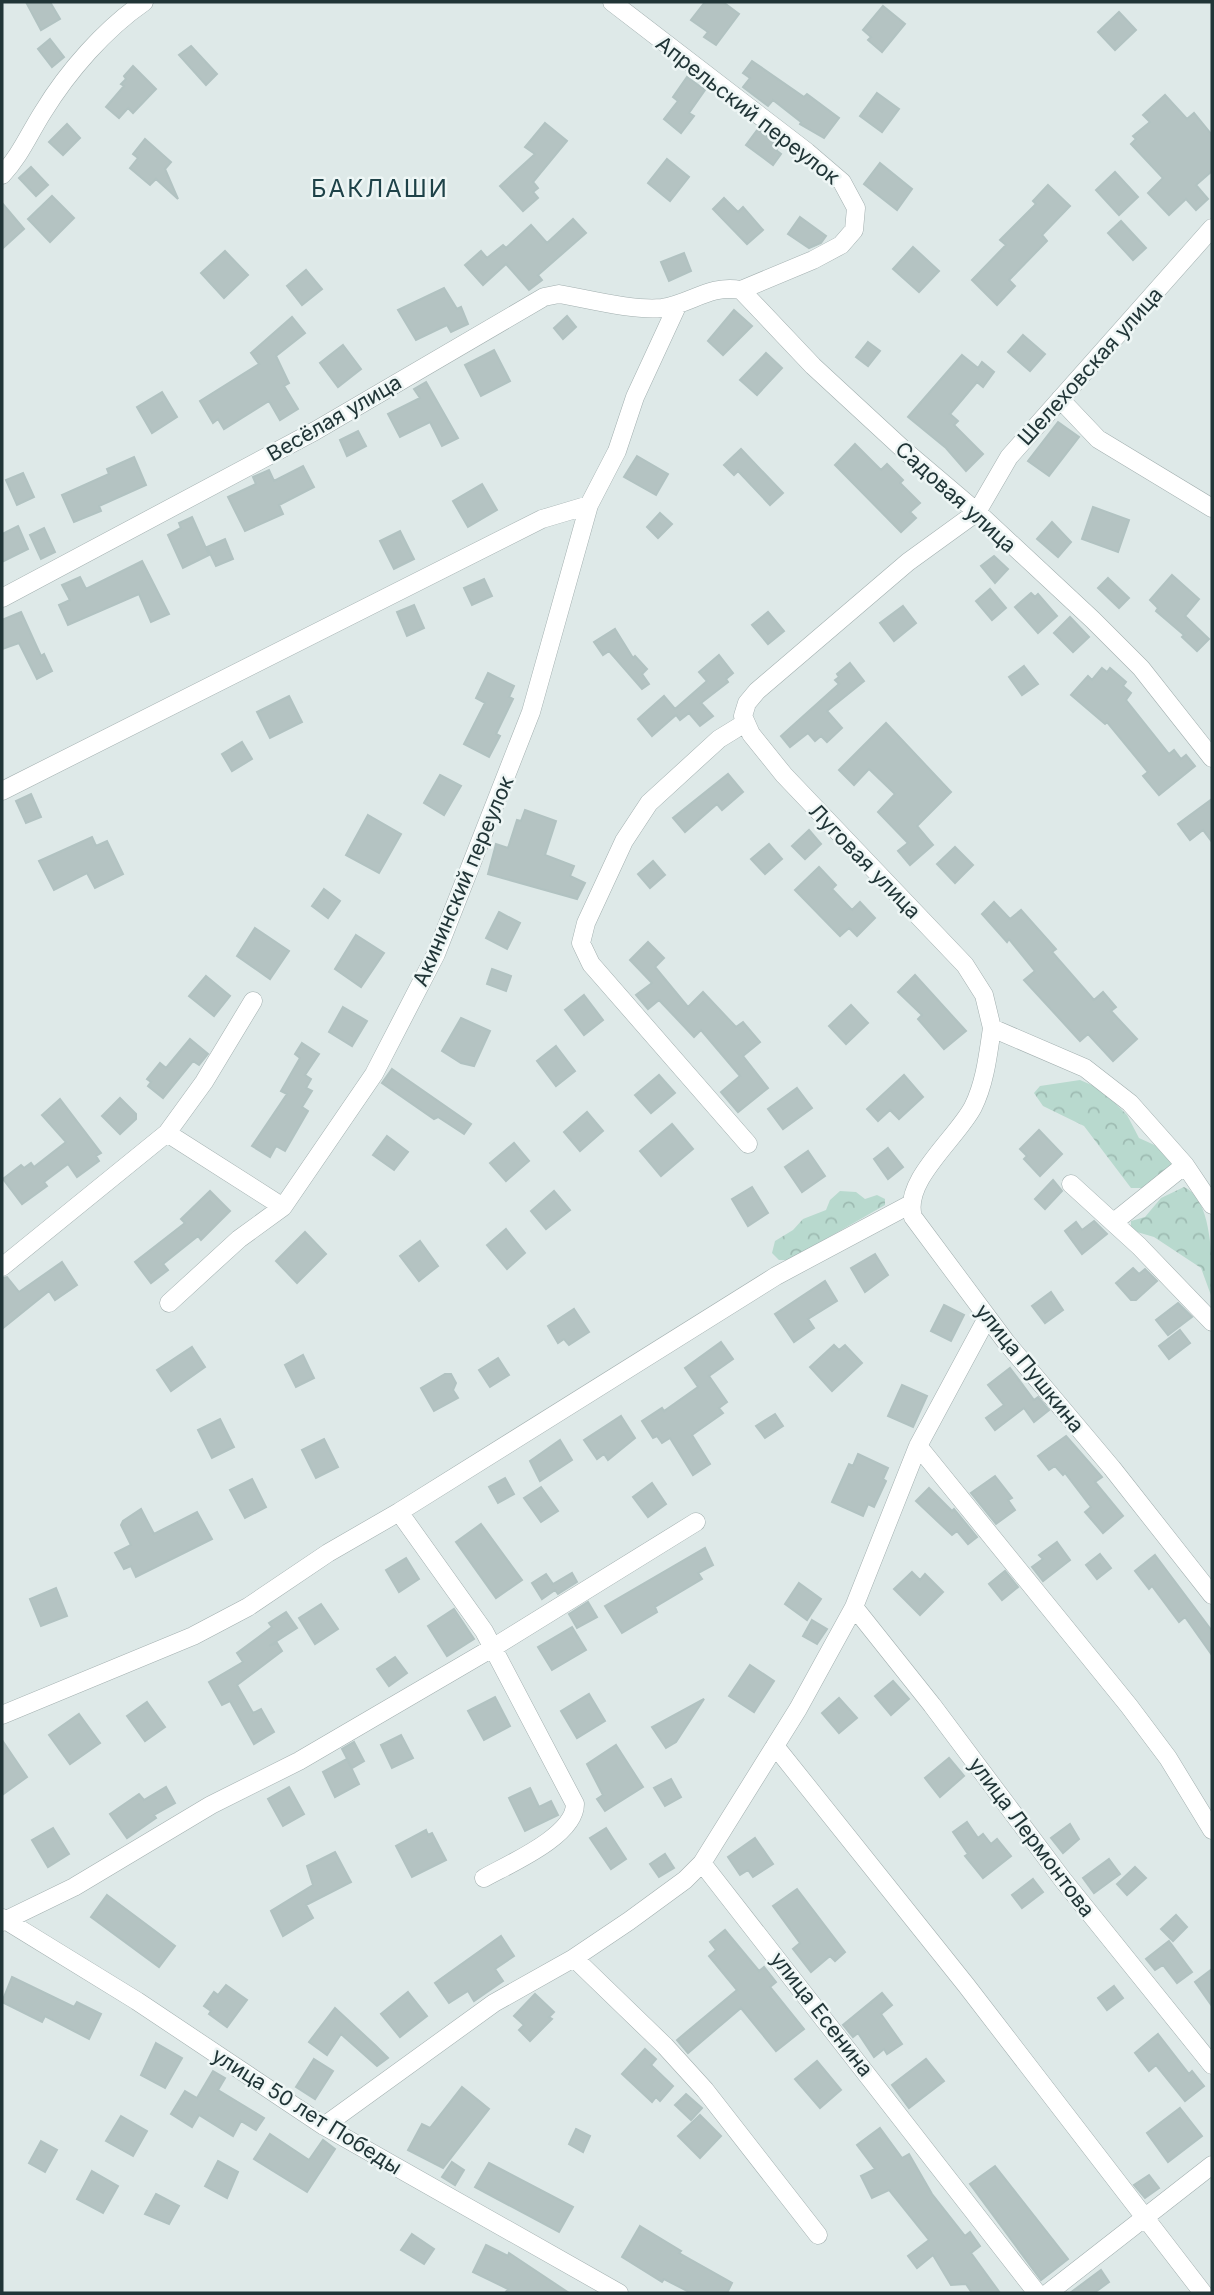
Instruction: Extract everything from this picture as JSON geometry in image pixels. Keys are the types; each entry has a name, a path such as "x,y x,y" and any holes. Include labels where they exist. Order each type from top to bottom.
{"street":[{"path":"2,175 21,152 44,111 67,79 110,30 144,2"},
{"name":"Апрельский переулок","path":"612,2 807,152 842,182 856,208 854,230 841,245 813,260 741,290"},
{"name":"Шелеховская улица","path":"978,512 1009,457 1212,228"},
{"path":"678,304 709,290 741,290"},
{"name":"Садовая улица","path":"741,290 813,366 904,450 978,512 1141,668 1212,758"},
{"name":"Весёлая улица","path":"2,598 315,430 544,297 559,294 656,308 678,304"},
{"name":"Акининский переулок","path":"169,1303 239,1239 283,1207 374,1074 436,954 531,712 589,505 617,451 635,397 678,304"},
{"path":"1060,399 1098,439 1212,508"},
{"path":"2,791 542,519 589,505"},
{"path":"748,1144 592,964 581,943 586,923 624,841 649,803 719,739 745,723 745,708 757,691 908,562 978,512"},
{"name":"Луговая улица","path":"745,723 784,775 965,965 984,995 992,1028"},
{"path":"2,1267 167,1133 204,1082 253,1001"},
{"path":"2,1715 193,1636 248,1606 328,1553 399,1512 776,1276 909,1205 924,1174 972,1109 981,1087 992,1028 1085,1068 1130,1103 1185,1166 1212,1205"},
{"path":"167,1133 283,1207"},
{"path":"1114,1222 1185,1166"},
{"path":"1071,1184 1114,1222 1212,1322"},
{"name":"улица Пушкина","path":"909,1205 922,1233 987,1318 1112,1468 1212,1595"},
{"path":"324,2126 494,2003 574,1958 685,1880 702,1863 775,1746 854,1607 918,1446 987,1318"},
{"path":"918,1446 1129,1706 1168,1758 1212,1830"},
{"path":"399,1512 494,1647 527,1716 567,1784 575,1810 565,1827 545,1843 484,1878"},
{"path":"3,1920 74,1888 211,1805 299,1761 494,1647 696,1522"},
{"name":"улица Лермонтова","path":"854,1607 932,1705 1063,1880 1212,2065"},
{"path":"775,1746 966,1985 1203,2293"},
{"name":"улица Есенина","path":"702,1863 1037,2293"},
{"name":"улица 50 лет Победы","path":"3,1920 137,2001 324,2126 613,2292"},
{"path":"574,1958 665,2046 705,2090 818,2235"},
{"path":"1048,2293 1212,2165"}],"green space":[{"path":"1080,1080 1101,1089 1127,1115 1139,1138 1161,1148 1172,1162 1169,1172 1142,1188 1131,1188 1084,1126 1043,1106 1034,1093 1040,1086"},
{"path":"1184,1187 1194,1194 1206,1219 1211,1252 1212,1298 1201,1268 1154,1237 1137,1232 1131,1227 1131,1221 1145,1217 1161,1198"},
{"path":"840,1191 856,1192 865,1199 877,1195 885,1199 885,1205 789,1260 779,1260 772,1253 775,1241 793,1230 803,1219 826,1210 830,1200"}],"building":[{"path":"26,2 50,2 60,19 41,30"},
{"path":"705,2 723,2 739,14 716,45 704,37 708,32 691,20"},
{"path":"883,6 905,24 882,52 868,40 871,37 863,30"},
{"path":"1119,12 1136,30 1115,50 1098,32"},
{"path":"50,39 64,57 52,67 38,49"},
{"path":"191,46 217,74 206,85 179,55"},
{"path":"752,61 804,97 807,94 839,118 824,138 800,124 801,122 773,100 768,106 743,87 750,78 743,73"},
{"path":"133,66 156,89 133,113 128,108 119,118 106,107 124,86 121,84 126,79 124,76"},
{"path":"687,77 705,90 689,113 694,116 681,133 664,119 678,101 673,97"},
{"path":"877,93 899,109 882,132 860,116"},
{"path":"1165,95 1187,119 1194,113 1212,135 1212,171 1196,185 1208,199 1196,210 1186,199 1169,215 1148,193 1163,178 1131,144 1136,139 1133,136 1150,122 1143,115"},
{"path":"545,123 567,141 533,182 538,188 533,192 538,198 523,211 500,186 535,154 525,147"},
{"path":"67,124 80,138 63,155 49,142"},
{"path":"758,129 780,145 776,150 781,154 773,165 746,145"},
{"path":"145,139 171,162 165,169 178,199 156,179 150,185 130,168 138,158 133,154"},
{"path":"667,159 689,177 670,201 648,183"},
{"path":"880,163 912,189 897,210 864,184"},
{"path":"31,167 48,185 36,196 19,178"},
{"path":"1115,172 1138,197 1119,215 1096,190"},
{"path":"1048,185 1070,206 1042,235 1047,241 1009,280 1015,286 997,305 972,280 1006,245 1000,240 1036,204 1033,201"},
{"path":"52,196 74,218 50,242 28,219"},
{"path":"724,198 738,212 743,207 763,230 747,244 713,209"},
{"path":"2,203 24,229 2,249"},
{"path":"800,217 826,236 821,243 809,248 788,234"},
{"path":"573,219 586,233 538,275 542,280 529,290 506,264 483,285 465,265 481,251 487,258 503,245 506,248 531,225 547,243"},
{"path":"1121,221 1146,248 1133,260 1108,233"},
{"path":"913,247 939,271 919,292 893,269"},
{"path":"225,251 248,275 224,298 201,273"},
{"path":"684,253 691,271 669,281 661,262"},
{"path":"306,270 322,289 302,305 287,286"},
{"path":"444,288 457,309 461,307 468,324 451,332 447,325 416,340 398,310"},
{"path":"734,310 752,326 723,355 708,341"},
{"path":"567,316 576,327 563,339 554,328"},
{"path":"292,317 305,333 276,356 289,383 284,386 298,409 280,420 269,401 224,429 218,419 213,423 200,401 259,364 251,353"},
{"path":"1023,335 1045,354 1030,371 1008,352"},
{"path":"868,342 880,351 868,366 856,357"},
{"path":"343,345 361,369 338,387 320,363"},
{"path":"494,350 510,381 481,396 465,365"},
{"path":"766,353 782,368 757,395 740,380"},
{"path":"962,355 978,368 982,362 994,372 983,387 977,382 950,414 958,421 954,425 983,454 966,471 946,448 908,417"},
{"path":"426,382 458,438 442,446 430,422 400,437 388,414 420,398 414,389"},
{"path":"162,392 177,417 152,433 137,407"},
{"path":"1058,422 1079,437 1049,476 1028,461"},
{"path":"358,431 366,446 347,456 340,440"},
{"path":"855,444 881,470 887,464 903,480 900,483 920,503 910,512 916,518 901,532 835,465"},
{"path":"741,449 783,493 770,505 738,471 734,475 724,465"},
{"path":"637,456 668,474 656,495 624,477"},
{"path":"134,457 146,485 99,506 101,511 74,522 62,495 109,474 107,469"},
{"path":"303,466 314,487 279,505 283,514 245,531 228,497 256,484 253,477 269,470 274,481"},
{"path":"23,473 34,497 17,505 6,480"},
{"path":"482,484 497,510 468,527 453,501"},
{"path":"1093,507 1129,520 1118,552 1082,539"},
{"path":"660,513 672,524 658,538 647,527"},
{"path":"192,517 209,555 183,568 168,535 181,528 179,523"},
{"path":"1052,522 1071,542 1058,557 1037,539"},
{"path":"18,526 28,549 2,562 2,534"},
{"path":"44,528 55,552 41,559 30,535"},
{"path":"400,531 414,559 394,569 380,541"},
{"path":"225,539 233,559 216,566 207,547"},
{"path":"994,556 1008,569 995,583 981,566"},
{"path":"142,561 169,614 151,622 139,594 68,625 59,605 70,600 62,585 80,577 86,589"},
{"path":"1172,575 1199,599 1185,616 1209,639 1197,651 1182,637 1184,635 1156,611 1158,608 1150,600"},
{"path":"1108,578 1129,598 1119,608 1098,588"},
{"path":"484,579 492,596 472,605 464,588"},
{"path":"990,589 1006,608 992,620 976,601"},
{"path":"1031,593 1035,597 1038,594 1057,616 1038,633 1015,607"},
{"path":"414,605 424,628 407,636 397,612"},
{"path":"903,606 916,623 894,641 880,623"},
{"path":"21,612 41,656 44,654 52,671 37,679 19,643 2,649 2,620"},
{"path":"768,612 784,631 768,644 752,625"},
{"path":"1070,617 1089,637 1073,652 1054,633"},
{"path":"615,629 633,658 635,656 647,669 642,674 649,684 642,689 609,651 603,655 594,642"},
{"path":"719,655 733,673 726,679 728,682 701,703 713,716 700,726 689,713 680,720 676,715 652,736 638,719 664,696 675,709 707,681 699,672"},
{"path":"850,663 864,681 827,711 842,728 827,742 821,736 815,741 808,733 790,747 781,736 839,684 835,680 839,677 837,674"},
{"path":"1024,666 1038,684 1022,695 1009,677"},
{"path":"1102,668 1107,672 1110,668 1126,682 1123,686 1131,693 1126,700 1169,754 1174,750 1181,759 1186,755 1195,766 1159,795 1143,776 1148,772 1107,722 1105,724 1071,695 1088,676 1092,680"},
{"path":"488,673 514,686 509,697 513,699 496,734 500,736 489,757 464,744 485,703 476,698"},
{"path":"289,696 302,722 270,738 257,712"},
{"path":"886,723 951,792 917,826 933,845 910,865 898,851 908,843 878,812 895,794 869,769 854,785 839,770"},
{"path":"242,742 252,759 232,771 222,754"},
{"path":"728,774 743,792 722,810 717,804 685,832 673,818"},
{"path":"440,775 461,786 444,815 424,803"},
{"path":"31,794 41,817 26,823 16,801"},
{"path":"1212,799 1212,842 1203,830 1190,840 1178,824"},
{"path":"525,810 556,821 545,855 574,866 570,876 585,883 577,899 488,874 496,844 508,848 517,820 521,821"},
{"path":"368,815 401,834 379,873 346,855"},
{"path":"809,830 821,844 805,859 792,846"},
{"path":"92,837 96,846 107,841 123,874 95,888 87,873 54,890 39,861"},
{"path":"769,844 782,859 765,874 751,859"},
{"path":"955,847 973,865 955,883 937,864"},
{"path":"653,861 665,875 650,888 638,874"},
{"path":"819,867 836,885 832,889 852,910 860,902 875,918 857,936 849,928 840,936 795,890"},
{"path":"324,889 340,901 328,918 312,906"},
{"path":"994,902 1010,919 1021,910 1056,949 1052,952 1094,1000 1103,992 1116,1007 1111,1011 1137,1039 1113,1061 1088,1034 1080,1041 1024,980 1035,971 1009,939 1007,942 982,914"},
{"path":"499,912 520,923 507,949 486,938"},
{"path":"255,928 289,951 270,979 237,956"},
{"path":"356,935 384,953 361,987 335,969"},
{"path":"648,942 664,958 655,967 688,1007 703,992 736,1027 743,1022 760,1042 743,1056 768,1088 738,1112 721,1092 740,1076 701,1030 694,1037 659,1000 648,1009 636,995 652,983 630,960"},
{"path":"492,969 511,976 506,991 487,984"},
{"path":"915,975 966,1031 944,1049 918,1019 922,1015 898,992"},
{"path":"206,976 230,996 214,1016 189,996"},
{"path":"584,995 603,1020 584,1035 565,1010"},
{"path":"851,1005 868,1023 846,1044 829,1026"},
{"path":"343,1007 367,1021 352,1046 329,1032"},
{"path":"461,1018 490,1031 474,1066 461,1063 442,1051"},
{"path":"190,1039 208,1054 199,1065 193,1061 163,1098 148,1086 151,1082 147,1079 160,1063 166,1068"},
{"path":"302,1043 319,1054 305,1075 311,1079 306,1088 312,1091 302,1107 308,1111 285,1151 276,1146 270,1157 252,1146 287,1094 281,1091 300,1058 295,1054"},
{"path":"556,1046 575,1071 556,1086 537,1061"},
{"path":"392,1069 471,1124 464,1134 438,1117 434,1119 382,1083"},
{"path":"659,1075 675,1093 651,1113 635,1095"},
{"path":"904,1075 923,1097 899,1119 890,1110 878,1121 867,1109"},
{"path":"797,1088 812,1108 783,1129 768,1109"},
{"path":"120,1098 136,1114 136,1119 120,1134 102,1116"},
{"path":"60,1099 101,1153 96,1156 99,1161 77,1177 68,1164 44,1182 47,1186 22,1204 3,1179 21,1165 24,1168 31,1163 34,1167 66,1142 42,1115"},
{"path":"587,1112 603,1131 580,1151 564,1132"},
{"path":"672,1124 693,1149 661,1176 640,1151"},
{"path":"1039,1130 1062,1154 1040,1176 1024,1159 1027,1156 1020,1149"},
{"path":"387,1136 408,1152 394,1170 373,1155"},
{"path":"514,1143 529,1161 506,1181 490,1163"},
{"path":"888,1148 903,1167 888,1179 874,1159"},
{"path":"808,1151 825,1176 802,1192 785,1167"},
{"path":"1053,1180 1062,1191 1045,1209 1035,1199"},
{"path":"752,1187 768,1213 748,1226 732,1199"},
{"path":"210,1191 230,1211 201,1240 198,1236 163,1264 168,1270 151,1283 135,1262 185,1223 181,1219"},
{"path":"554,1191 570,1210 546,1229 531,1211"},
{"path":"1094,1221 1107,1234 1082,1254 1065,1231 1076,1222 1082,1230"},
{"path":"506,1229 525,1253 507,1269 487,1245"},
{"path":"305,1232 326,1254 297,1283 276,1261"},
{"path":"420,1241 438,1266 419,1281 400,1256"},
{"path":"875,1254 888,1275 865,1292 851,1268"},
{"path":"62,1262 77,1285 55,1300 49,1291 2,1329 2,1278 7,1277 19,1292"},
{"path":"1133,1268 1139,1274 1145,1269 1157,1281 1136,1300 1131,1300 1116,1283"},
{"path":"825,1281 837,1301 808,1319 814,1328 794,1342 775,1314"},
{"path":"1051,1292 1063,1310 1045,1323 1032,1306"},
{"path":"1178,1303 1192,1317 1168,1335 1156,1320"},
{"path":"944,1305 964,1315 951,1341 931,1331"},
{"path":"574,1309 589,1332 569,1345 564,1339 558,1343 548,1326"},
{"path":"1180,1330 1190,1343 1169,1359 1159,1346"},
{"path":"721,1342 733,1359 709,1376 727,1402 719,1408 723,1413 692,1435 710,1464 693,1475 670,1438 662,1443 657,1436 653,1438 642,1421 662,1408 664,1411 698,1387 685,1368"},
{"path":"834,1345 839,1350 845,1345 862,1363 832,1391 810,1367"},
{"path":"192,1347 205,1367 171,1391 157,1370"},
{"path":"303,1355 314,1378 296,1387 285,1365"},
{"path":"498,1358 509,1375 490,1387 479,1370"},
{"path":"1010,1368 1034,1400 1038,1397 1049,1410 1034,1422 1024,1408 995,1430 986,1418 1004,1405 988,1385"},
{"path":"445,1374 451,1374 456,1383 453,1390 458,1398 434,1411 421,1388"},
{"path":"902,1385 927,1396 913,1427 888,1416"},
{"path":"775,1414 783,1426 765,1438 756,1426"},
{"path":"621,1416 635,1438 608,1460 604,1454 597,1459 584,1440"},
{"path":"220,1419 234,1447 212,1458 198,1430"},
{"path":"1066,1436 1102,1477 1095,1482 1123,1516 1103,1533 1085,1512 1091,1507 1065,1473 1063,1475 1055,1466 1049,1470 1038,1456"},
{"path":"324,1439 338,1467 316,1478 302,1450"},
{"path":"560,1440 572,1460 540,1481 530,1461"},
{"path":"858,1454 888,1468 883,1479 886,1481 874,1507 868,1504 863,1516 832,1502 849,1464 853,1466"},
{"path":"995,1476 1012,1498 1008,1500 1015,1510 996,1524 971,1493"},
{"path":"505,1478 514,1494 498,1503 489,1487"},
{"path":"252,1479 266,1507 245,1518 230,1490"},
{"path":"652,1483 666,1504 648,1517 633,1497"},
{"path":"541,1487 558,1511 541,1522 524,1498"},
{"path":"929,1488 952,1511 954,1509 977,1537 968,1544 957,1531 952,1535 916,1501"},
{"path":"141,1509 154,1534 197,1512 212,1539 136,1577 131,1566 124,1569 115,1553 131,1545 121,1525"},
{"path":"481,1524 522,1580 496,1598 456,1542"},
{"path":"1057,1542 1070,1560 1043,1581 1032,1567 1043,1559 1039,1555"},
{"path":"705,1548 713,1565 698,1573 702,1579 655,1607 657,1612 622,1633 605,1606"},
{"path":"1100,1554 1111,1568 1097,1579 1086,1565"},
{"path":"1155,1555 1212,1631 1212,1655 1185,1617 1179,1622 1152,1586 1149,1589 1135,1571"},
{"path":"406,1558 419,1579 399,1592 386,1570"},
{"path":"1005,1571 1018,1587 1002,1600 989,1584"},
{"path":"912,1572 920,1580 925,1574 943,1592 920,1615 894,1589"},
{"path":"572,1573 577,1582 558,1594 555,1590 542,1599 532,1583 546,1574 553,1584"},
{"path":"799,1583 821,1599 807,1620 785,1604"},
{"path":"56,1588 67,1616 41,1626 30,1599"},
{"path":"588,1602 597,1617 577,1628 569,1614"},
{"path":"321,1604 338,1629 315,1644 299,1618"},
{"path":"454,1609 474,1639 447,1656 428,1626"},
{"path":"286,1612 297,1628 269,1646 277,1643 282,1651 237,1685 253,1713 261,1709 274,1732 254,1744 230,1701 222,1705 209,1682 243,1662 237,1653 272,1627 269,1623"},
{"path":"812,1620 827,1629 817,1644 803,1636"},
{"path":"572,1627 586,1650 552,1670 538,1647"},
{"path":"395,1657 407,1673 389,1686 377,1669"},
{"path":"750,1665 774,1681 754,1712 729,1696"},
{"path":"893,1681 909,1699 891,1715 875,1696"},
{"path":"589,1694 605,1721 577,1738 561,1711"},
{"path":"495,1697 510,1726 484,1740 468,1711"},
{"path":"839,1698 857,1718 839,1733 822,1713"},
{"path":"704,1699 676,1742 666,1748 652,1727"},
{"path":"147,1702 165,1727 145,1741 127,1716"},
{"path":"79,1714 100,1743 70,1764 49,1735"},
{"path":"401,1735 413,1758 392,1768 381,1745"},
{"path":"2,1740 27,1777 2,1795"},
{"path":"354,1742 364,1761 352,1768 342,1749"},
{"path":"616,1745 643,1787 605,1811 597,1799 603,1795 587,1764"},
{"path":"949,1758 964,1776 940,1797 925,1778"},
{"path":"347,1759 359,1784 335,1797 323,1772"},
{"path":"671,1779 681,1797 665,1806 654,1788"},
{"path":"166,1787 175,1803 154,1815 156,1818 127,1838 110,1814 139,1794 144,1800"},
{"path":"289,1787 304,1814 283,1826 268,1799"},
{"path":"530,1788 539,1807 551,1801 558,1815 525,1831 509,1798"},
{"path":"967,1822 978,1838 983,1834 991,1844 997,1839 1011,1856 983,1878 965,1856 968,1854 953,1832"},
{"path":"1070,1824 1079,1839 1063,1853 1051,1838"},
{"path":"53,1828 69,1854 48,1867 32,1840"},
{"path":"606,1828 626,1859 611,1869 590,1838"},
{"path":"426,1830 428,1835 432,1833 446,1860 412,1877 396,1846"},
{"path":"755,1838 773,1864 753,1877 748,1870 740,1875 728,1857"},
{"path":"335,1852 351,1882 306,1905 313,1918 283,1936 271,1911 313,1885 307,1866"},
{"path":"665,1854 674,1868 659,1877 650,1864"},
{"path":"1109,1859 1120,1874 1094,1893 1083,1878"},
{"path":"1135,1867 1146,1878 1127,1895 1117,1884"},
{"path":"1033,1879 1043,1892 1022,1908 1012,1895"},
{"path":"797,1889 845,1952 835,1961 830,1956 811,1972 793,1949 800,1943 773,1906"},
{"path":"107,1895 175,1946 159,1967 91,1917"},
{"path":"1176,1915 1187,1927 1173,1941 1161,1929"},
{"path":"725,1930 759,1971 764,1967 776,1982 770,1987 804,2029 776,2051 741,2008 688,2053 677,2040 737,1990 709,1956 716,1950 710,1942"},
{"path":"501,1936 514,1956 495,1969 503,1981 474,2001 468,1991 449,2003 435,1983"},
{"path":"1169,1941 1192,1972 1177,1983 1163,1965 1155,1970 1146,1959"},
{"path":"1212,1969 1212,2006 1195,1982"},
{"path":"12,1977 74,2007 77,2002 101,2014 89,2039 45,2016 42,2022 2,2002"},
{"path":"226,1985 247,2000 227,2027 209,2014 211,2011 204,2006 214,1992 218,1995"},
{"path":"1114,1986 1123,1998 1107,2010 1098,1998"},
{"path":"408,1992 427,2016 400,2037 381,2014"},
{"path":"882,1993 892,2005 881,2014 902,2044 887,2054 884,2049 874,2057 858,2033 853,2037 843,2025"},
{"path":"535,1994 554,2012 549,2017 552,2019 530,2041 519,2030 524,2025 514,2016"},
{"path":"335,2008 388,2058 377,2066 341,2034 327,2055 309,2042"},
{"path":"1158,2034 1189,2074 1192,2071 1204,2086 1185,2101 1156,2065 1149,2071 1135,2053"},
{"path":"156,2043 182,2058 165,2088 141,2075"},
{"path":"645,2049 656,2059 651,2065 673,2086 660,2101 656,2097 652,2102 622,2074"},
{"path":"314,2059 333,2071 315,2099 296,2087"},
{"path":"926,2059 944,2081 909,2108 892,2085"},
{"path":"817,2061 841,2090 820,2108 795,2079"},
{"path":"213,2071 225,2078 218,2090 264,2118 256,2130 241,2121 233,2136 199,2115 192,2127 171,2114 185,2091 197,2098"},
{"path":"462,2087 489,2109 443,2168 408,2150 422,2124 430,2128"},
{"path":"686,2094 702,2108 691,2120 675,2105"},
{"path":"1180,2108 1202,2136 1168,2162 1147,2133"},
{"path":"700,2115 721,2136 700,2158 678,2136"},
{"path":"121,2116 147,2131 133,2156 106,2141"},
{"path":"880,2128 902,2158 909,2154 932,2194 965,2236 970,2232 980,2246 971,2253 1000,2293 972,2293 966,2284 951,2285 933,2255 917,2268 908,2256 929,2240 889,2190 872,2198 861,2176 875,2169 857,2145"},
{"path":"576,2129 590,2136 583,2152 569,2144"},
{"path":"270,2134 309,2160 323,2140 335,2149 307,2192 254,2159"},
{"path":"41,2141 57,2150 45,2172 29,2163"},
{"path":"218,2161 238,2172 227,2198 205,2186"},
{"path":"452,2162 464,2170 455,2185 442,2177"},
{"path":"489,2163 573,2207 559,2232 475,2187"},
{"path":"995,2166 1068,2259 1041,2280 970,2184"},
{"path":"92,2171 118,2186 103,2213 77,2199"},
{"path":"1149,2175 1159,2188 1145,2198 1134,2185"},
{"path":"156,2194 179,2206 169,2224 145,2214"},
{"path":"640,2226 681,2251 679,2253 732,2283 727,2293 691,2293 664,2279 662,2282 622,2257"},
{"path":"412,2234 434,2249 424,2264 401,2250"},
{"path":"486,2245 508,2256 509,2253 569,2293 505,2293 508,2289 473,2272"},
{"path":"1101,2270 1109,2282 1094,2293 1070,2293"}],"district":[{"name":"БАКЛАШИ","path":"380,188"}]}
